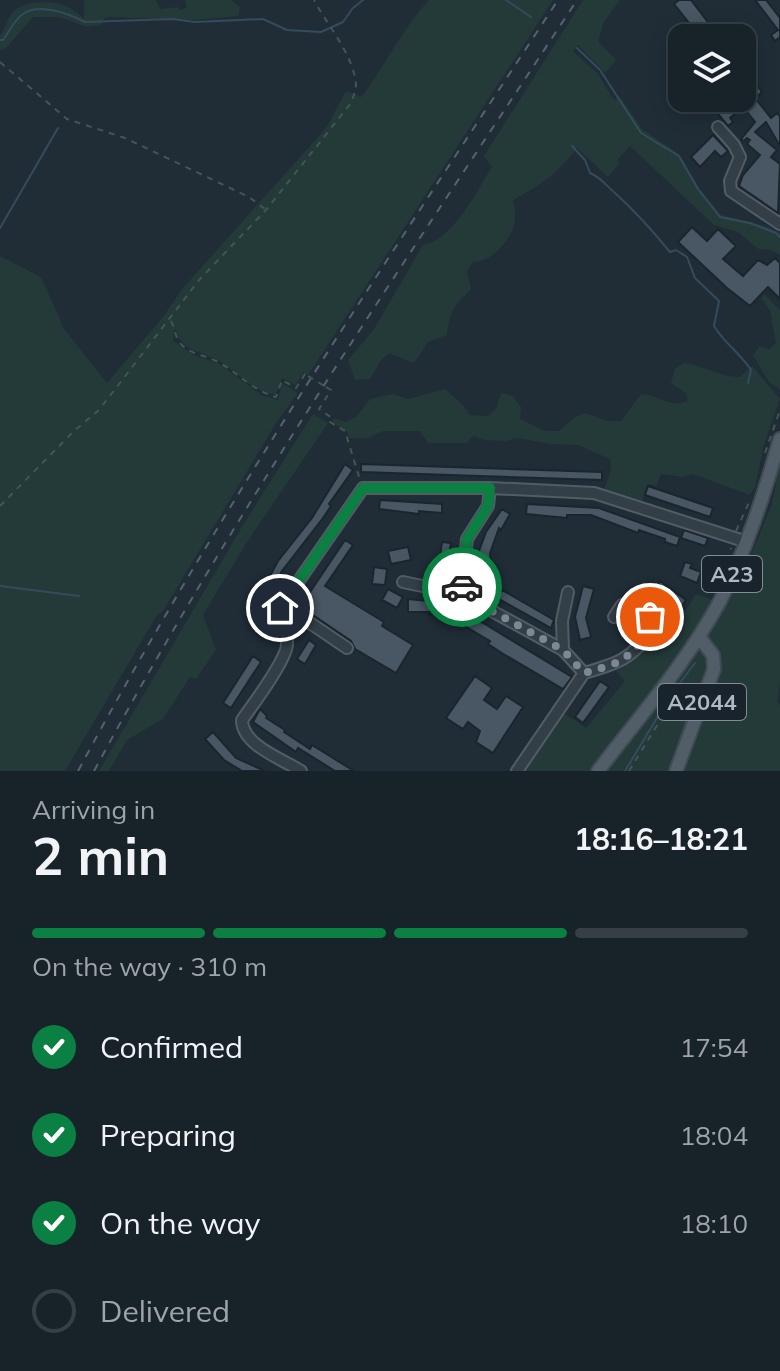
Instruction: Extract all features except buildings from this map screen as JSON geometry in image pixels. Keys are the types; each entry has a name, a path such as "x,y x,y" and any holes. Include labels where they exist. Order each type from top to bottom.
{"main road":[{"name":"A23","path":"598,771 699,637 726,590 747,542 780,439"},
{"name":"A2044","path":"676,771 714,669 713,655 699,637"}],"street":[{"path":"718,127 740,157 730,181 731,191 780,224"},
{"path":"301,771 248,738 242,728 242,720 284,656 288,643 279,620 282,604 363,488 490,488 594,493 747,542"},
{"path":"461,594 467,539 488,506 490,488"},
{"path":"403,582 461,594 563,650 584,673"},
{"path":"563,650 562,621 568,592"},
{"path":"282,604 347,648"},
{"path":"517,771 584,673 621,663 635,650 650,628 651,617 622,605 614,617"}],"path":[{"path":"0,506 99,410 200,279 266,210 351,103 357,88 345,53 314,0"},
{"path":"0,62 67,119 125,138 249,197 266,210"},
{"path":"170,320 179,342 186,349 220,363 266,395 276,397 282,380 296,388 305,374 331,390 319,409 332,418 330,422 345,431 363,488"},
{"path":"765,456 766,445 780,410"},
{"path":"724,572 734,537 750,500"},
{"path":"629,771 677,693 668,679"}],"green space":[{"path":"84,0 156,0 160,9 178,7 179,10 187,8 185,0 231,0 240,7 238,16 195,20 110,17 105,18 102,25 87,27 59,17 33,17 5,49 0,50 0,35 10,15 17,9 39,2 55,3 68,7 84,18"},
{"path":"429,0 553,0 308,375 304,372 295,385 282,378 275,395 267,393 221,362 188,347 174,331 173,341 194,355 220,364 261,395 278,400 282,383 298,393 278,420 163,611 157,615 65,771 0,771 0,256 41,277 64,329 107,383 163,317 183,288 326,128 346,91 361,97 364,94"},
{"path":"583,0 620,0 604,22 598,41 616,60 605,73 578,45 573,51 598,74 614,100 621,98 642,129 679,154 700,189 721,215 780,233 780,255 771,250 758,249 738,232 714,225 630,146 617,160 620,163 608,177 577,148 549,178 513,200 515,217 510,234 501,248 488,258 473,262 467,271 471,290 453,310 447,335 428,342 414,363 389,353 370,379 355,380 348,360 374,329 423,245 445,234 471,201 492,167 484,156"},
{"path":"764,294 780,310 780,390 769,382 753,355 760,346 769,349 776,343 770,310 761,298"},
{"path":"683,363 740,377 752,366 780,399 750,495 693,474 683,477 661,474 656,486 647,484 642,501 604,490 611,469 610,459 578,445 517,438 484,440 474,436 466,443 428,443 420,431 383,431 369,438 349,438 347,432 332,422 334,418 345,422 356,417 370,399 393,394 408,399 445,389 470,415 488,416 496,409 501,393 513,396 521,407 520,419 545,431 559,431 575,417 585,413 608,421 621,421 641,394 675,403 687,401 687,394 671,383 675,369"},
{"path":"313,414 328,423 247,542 203,615 216,650 196,679 190,677 163,719 127,740 109,771 99,771 243,525"},
{"path":"780,464 780,683 777,701 780,705 780,771 521,771 564,713 586,728 625,681 616,671 631,661 664,621 676,625 696,594 727,605 771,506"}],"waterway":[{"path":"0,40 20,16 37,9 63,13 85,22 263,19 287,30 321,32 343,22 363,0"},
{"path":"506,0 531,17"},
{"path":"577,48 600,70 641,133 679,156 698,189 720,217 750,223 780,237"},
{"path":"0,228 58,128"},
{"path":"572,146 585,160 590,173 601,179 630,207 670,252 676,250 687,257 695,278 719,301 714,326 751,370 748,383"},
{"path":"0,586 79,596"},
{"path":"676,688 695,663"},
{"path":"625,771 672,693"},
{"path":"669,771 696,694"}],"railway":[{"path":"78,771 249,477 558,0"},
{"path":"94,771 266,476 577,0"}],"way so far":[{"path":"462,587 461,594 563,650 584,673 621,663 635,650 650,628 650,617"}],"route":[{"path":"280,608 363,488 490,488 488,506 467,539 462,587"}]}
